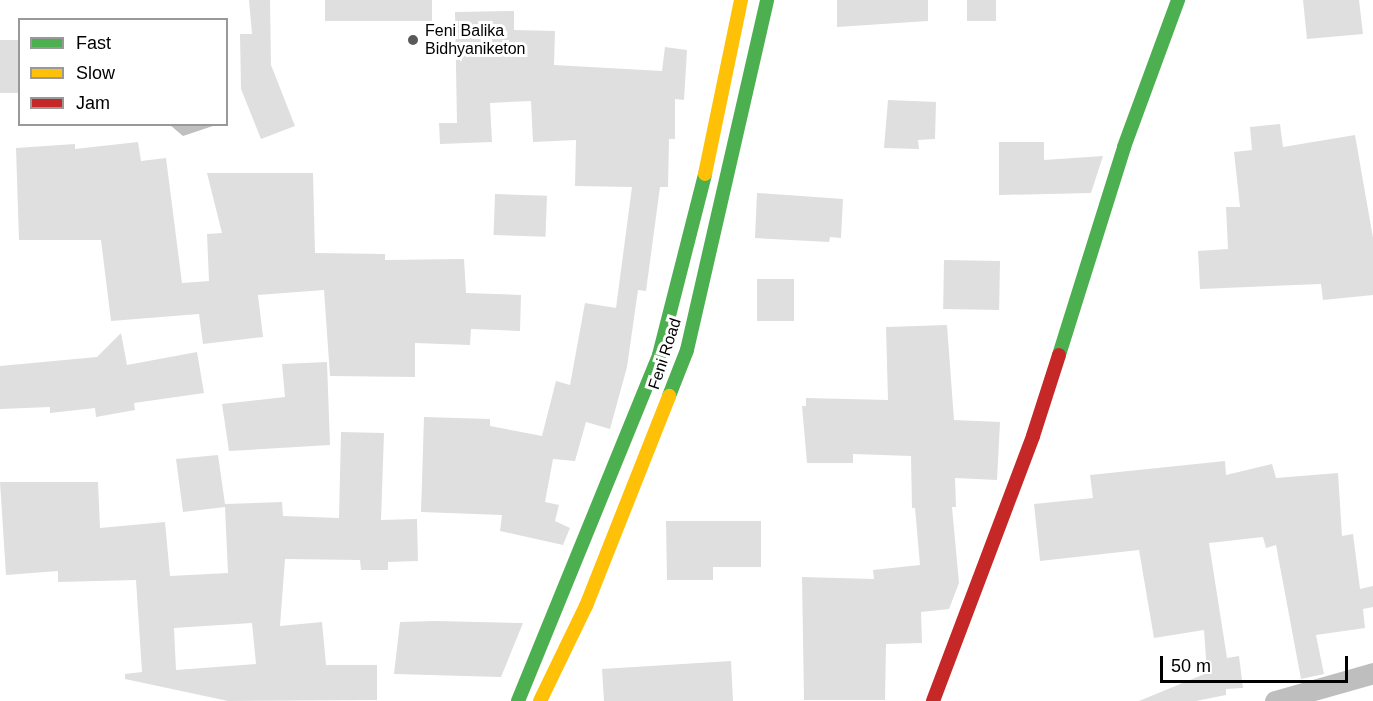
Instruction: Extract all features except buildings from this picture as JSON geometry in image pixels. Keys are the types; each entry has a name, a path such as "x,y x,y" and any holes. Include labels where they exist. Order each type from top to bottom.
{"main road":[{"path":"518,701 659,355 699,204 741,0"},
{"name":"Feni Road","path":"540,701 586,606 687,350 767,0"},
{"path":"933,701 1033,436 1124,147 1178,0"}],"street":[{"path":"1275,701 1373,673"}],"shaded area":[{"path":"171,126 213,126 183,136"}],"traffic: fast":[{"path":"669,396 687,350 767,0"},
{"path":"1059,355 1124,147 1178,0"},
{"path":"518,701 659,355 705,174"}],"traffic: slow":[{"path":"705,174 741,0"},
{"path":"540,701 586,606 669,396"}],"traffic: jam":[{"path":"933,701 1033,436 1059,355"}],"place":[{"name":"Feni Balika Bidhyaniketon","path":"413,40"}]}
